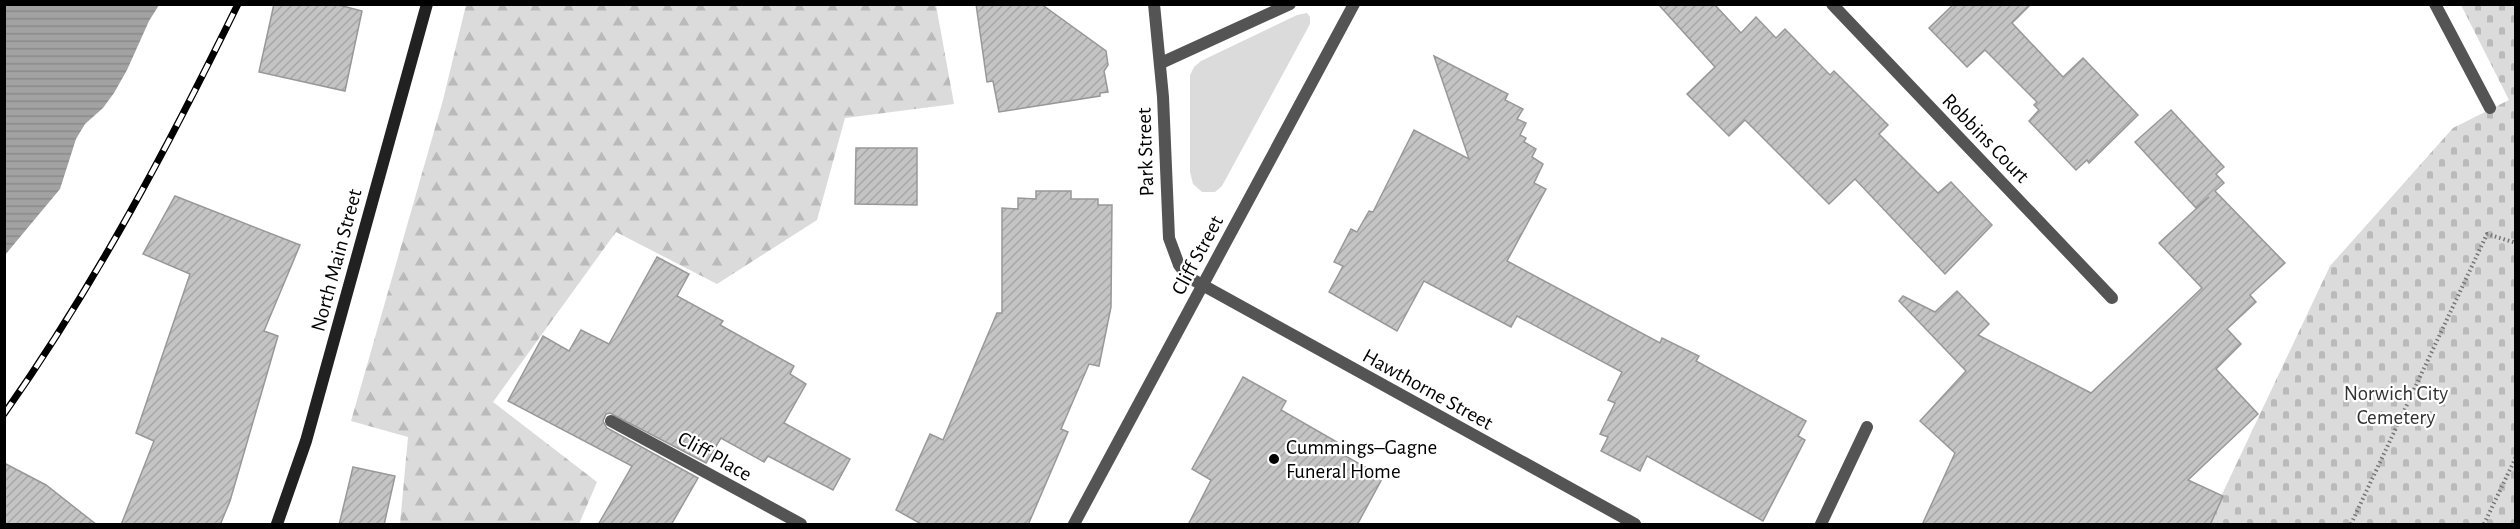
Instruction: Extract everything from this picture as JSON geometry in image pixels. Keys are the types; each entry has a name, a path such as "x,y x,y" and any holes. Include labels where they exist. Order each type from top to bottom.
{"main road":[{"name":"North Main Street","path":"277,525 306,441 427,4"}],"street":[{"name":"Park Street","path":"1154,4 1161,63 1169,238 1179,265 1188,277 1202,287"},
{"path":"1161,63 1290,4"},
{"name":"Cliff Street","path":"1074,525 1354,4"},
{"name":"Robbins Court","path":"1832,4 2112,298"},
{"path":"2435,4 2490,108"},
{"name":"Hawthorne Street","path":"1202,287 1635,525"},
{"name":"Cliff Place","path":"611,421 801,525"},
{"path":"1821,525 1867,427"}],"path":[{"path":"2351,525 2487,234 2516,243"},
{"path":"2484,525 2516,457"}],"green space":[{"path":"466,5 936,5 954,104 845,118 817,220 717,284 616,232 493,402 597,482 579,524 400,524 408,437 351,421 443,100"},
{"name":"Norwich City Cemetery","path":"2461,5 2515,5 2515,524 2208,524 2330,266 2453,128 2509,100"},
{"path":"1307,13 1310,17 1310,24 1222,186 1215,192 1202,192 1193,184 1190,172 1190,75 1194,67 1201,61 1297,15"}],"shaded area":[{"path":"5,4 159,5 114,93 103,108 85,124 76,139 60,189 5,255"}],"building":[{"path":"274,4 335,4 362,11 345,91 259,72"},
{"path":"976,4 1041,4 1106,51 1108,65 1104,71 1108,92 1100,93 1100,96 999,112 993,81 987,82"},
{"path":"1658,4 1714,4 1741,33 1756,17 1776,38 1785,29 1830,75 1834,71 1888,125 1879,134 1938,193 1951,182 1992,225 1945,274 1855,179 1829,204 1745,120 1729,136 1687,94 1715,67"},
{"path":"1954,4 2031,4 2012,23 2063,77 2083,58 2138,115 2089,163 2087,160 2076,170 2029,121 2039,110 2034,105 2037,102 1985,50 1967,67 1929,28"},
{"path":"1434,56 1508,94 1505,100 1523,109 1517,119 1526,123 1520,135 1526,138 1524,142 1536,149 1532,157 1543,164 1534,183 1546,189 1507,261 1660,343 1662,338 1699,356 1696,361 1806,421 1798,436 1805,440 1763,521 1647,456 1640,471 1601,451 1608,437 1600,434 1615,403 1608,400 1622,372 1517,316 1511,327 1424,281 1397,331 1329,292 1343,266 1334,262 1351,229 1357,232 1369,211 1373,212 1414,130 1469,159"},
{"path":"2171,110 2224,167 2216,174 2224,183 2215,191 2285,263 2250,295 2256,302 2227,329 2241,344 2216,369 2258,414 2188,480 2223,496 2210,525 1922,525 1955,453 1920,421 1966,371 1899,301 1903,296 1935,312 1957,291 1989,324 1978,335 2091,393 2202,288 2159,243 2209,197 2196,208 2135,142"},
{"path":"856,148 917,148 917,205 855,204"},
{"path":"1036,191 1071,191 1071,199 1098,199 1098,205 1112,205 1111,307 1099,366 1089,364 1061,429 1068,432 1028,525 923,525 896,510 930,434 943,440 997,313 1002,313 1002,208 1018,209 1018,198 1036,199"},
{"path":"175,196 300,245 264,331 278,336 230,501 220,525 121,525 154,441 136,433 190,274 143,254"},
{"path":"657,257 689,274 677,296 723,321 720,325 794,366 790,374 806,384 784,423 850,459 833,490 768,456 764,462 721,438 706,463 610,413 606,414 603,421 607,428 698,478 671,525 598,525 632,466 508,401 543,336 569,351 581,330 609,344"},
{"name":"Cummings–Gagne Funeral Home","path":"1243,377 1286,401 1281,410 1337,442 1333,449 1383,477 1357,525 1188,525 1211,480 1192,469"},
{"path":"4,463 46,485 97,525 4,525"},
{"path":"353,467 395,476 384,525 339,525"}],"railway":[{"path":"4,414 100,265 158,162 238,4"}],"place":[{"name":"Cummings–Gagne Funeral Home","path":"1274,459"}]}
